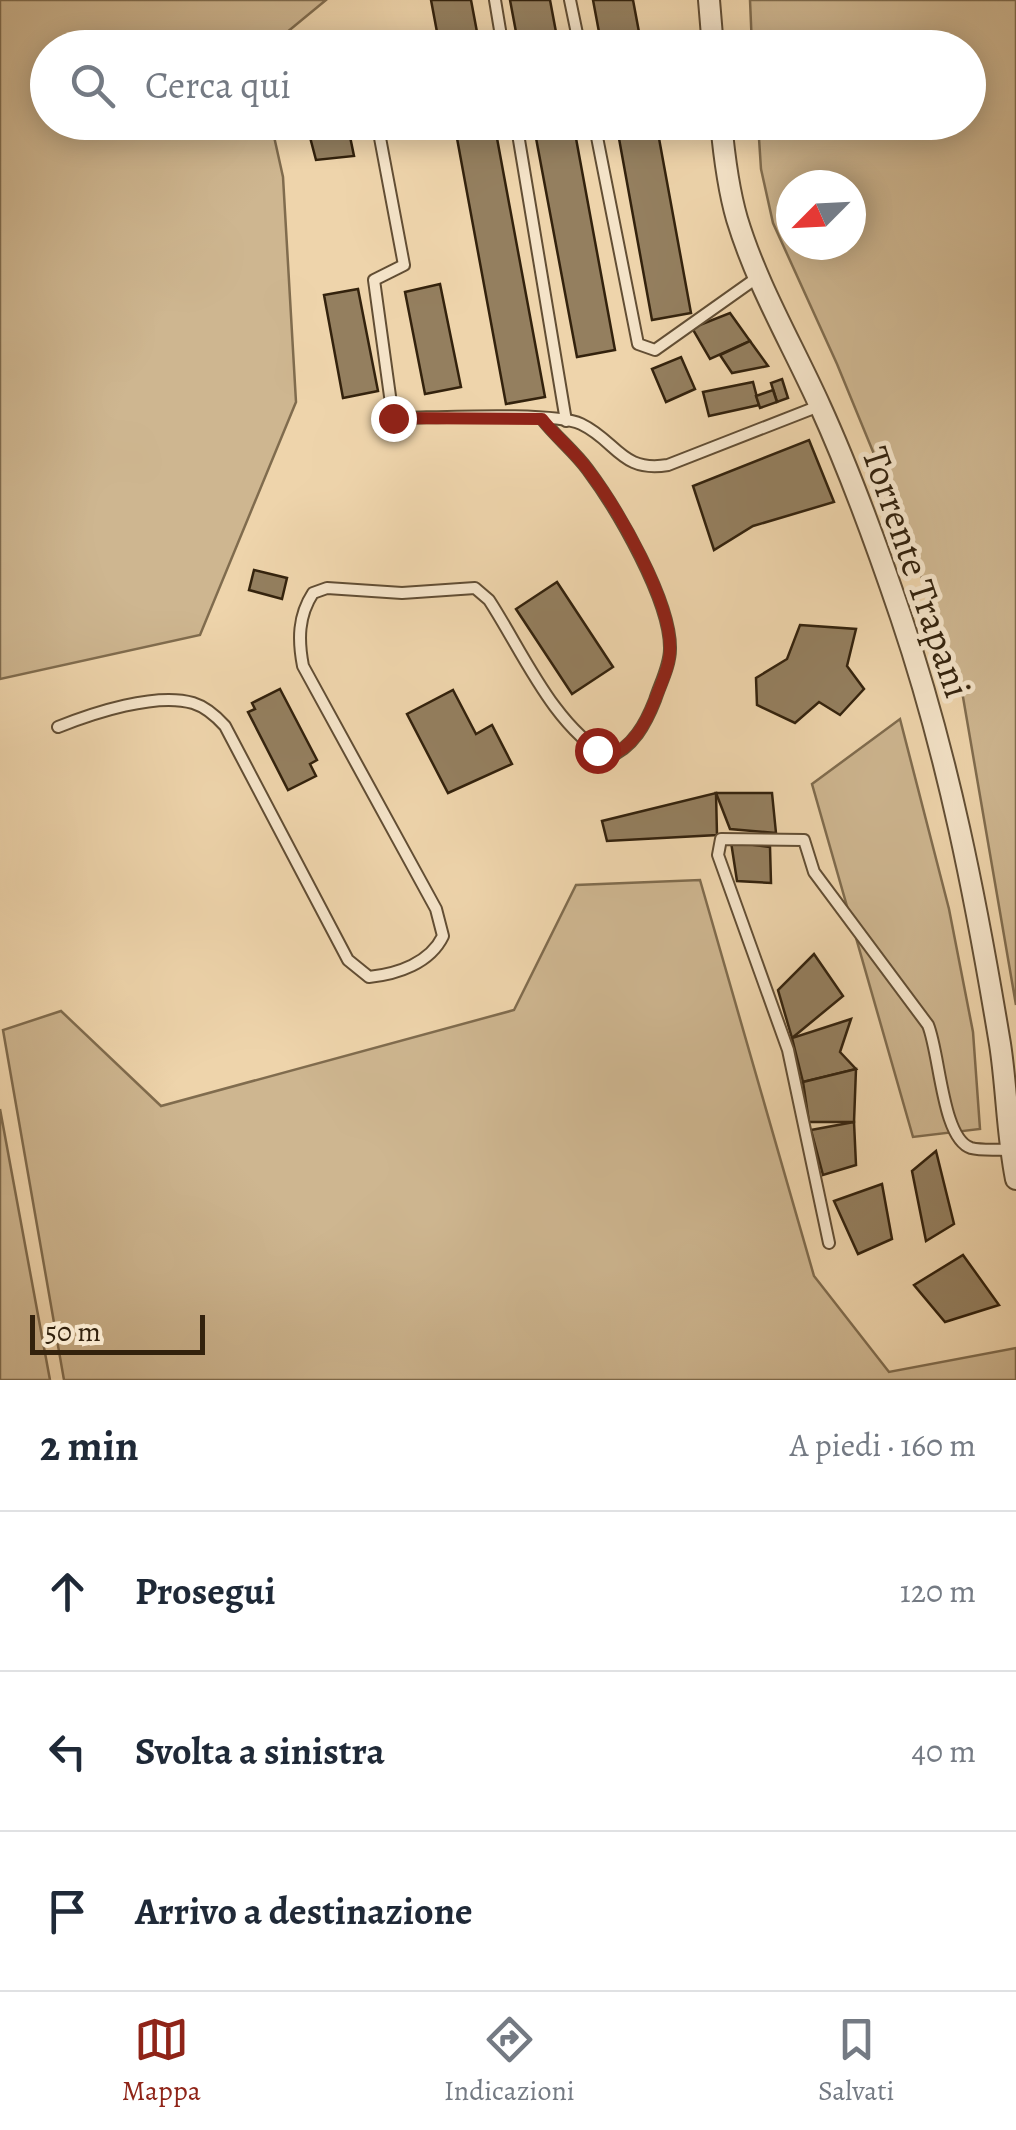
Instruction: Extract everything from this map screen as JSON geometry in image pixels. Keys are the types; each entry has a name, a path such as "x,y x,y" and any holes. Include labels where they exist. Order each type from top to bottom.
{"street":[{"path":"709,0 712,30"},
{"path":"719,0 721,30"},
{"name":"Torrente Trapani","path":"723,140 731,195 759,277 820,406 901,617 957,812 1008,1091 1016,1178"},
{"path":"734,140 749,220 860,477 913,612 986,886 1016,1074"}],"lane":[{"path":"495,0 500,30"},
{"path":"570,0 576,30"},
{"path":"380,140 404,265 374,280 393,418 580,423 635,464 648,468 668,464 820,406"},
{"path":"519,140 566,421"},
{"path":"598,140 638,344 655,350 759,277"},
{"path":"58,727 88,715 157,701 197,704 214,714 225,726 348,960 370,977 387,975 427,956 436,950 443,936 436,909 303,666 298,642 301,623 312,593 327,588 402,593 474,588 489,600 572,727 608,756 621,752 646,723 670,654 669,630 657,594 622,522 587,468 542,419"},
{"path":"829,1243 788,1050 718,855 721,839 804,840 814,872 928,1025 939,1058 947,1119 959,1139 969,1148 1011,1150"}],"shaded area":[{"path":"0,0 326,0 290,30 30,30 30,140 275,140 283,177 296,402 200,635 0,679"},
{"path":"750,0 1016,0 1016,1005 963,697 906,532 790,260 866,260 866,170 776,170 776,230 759,140 986,140 986,30 751,30"},
{"path":"900,719 949,909 973,1032 980,1129 913,1137 812,784"},
{"path":"700,880 814,1276 889,1372 1016,1348 1016,1380 64,1380 3,1030 61,1011 161,1106 514,1010 576,885"},
{"path":"0,1109 50,1380 0,1380"}],"building":[{"path":"431,0 471,0 477,30 437,30"},
{"path":"510,0 550,0 556,30 516,30"},
{"path":"593,0 633,0 639,30 599,30"},
{"path":"311,140 351,140 354,156 316,160"},
{"path":"457,140 497,140 545,397 506,404"},
{"path":"536,140 576,140 615,350 577,357"},
{"path":"619,140 659,140 691,313 652,320"},
{"path":"440,284 461,387 425,394 405,292"},
{"path":"358,289 378,391 343,398 324,295"},
{"path":"730,313 750,341 710,359 692,328"},
{"path":"750,341 768,366 732,373 720,355"},
{"path":"681,357 695,389 666,402 652,369"},
{"path":"782,379 788,398 777,402 771,383"},
{"path":"753,382 759,405 709,416 703,392"},
{"path":"773,390 777,402 760,408 756,396"},
{"path":"809,440 834,502 753,526 714,550 693,486"},
{"path":"254,570 287,578 282,599 249,590"},
{"path":"557,582 613,667 572,694 516,609"},
{"path":"800,625 856,629 847,666 864,689 840,715 819,702 795,723 757,705 756,678 787,659"},
{"path":"280,689 317,760 310,764 316,776 288,790 248,712 255,709 252,703"},
{"path":"453,690 476,734 492,725 512,764 448,793 407,714"},
{"path":"716,793 772,793 776,833 730,829"},
{"path":"716,793 717,835 607,841 602,821"},
{"path":"731,842 770,847 771,883 737,881"},
{"path":"814,954 843,996 792,1038 778,990"},
{"path":"851,1019 840,1052 856,1069 803,1082 792,1038"},
{"path":"856,1069 854,1122 809,1122 803,1082"},
{"path":"854,1122 856,1165 823,1175 811,1130"},
{"path":"936,1151 954,1224 926,1241 912,1171"},
{"path":"882,1184 892,1239 858,1254 834,1201"},
{"path":"963,1255 999,1305 945,1322 914,1285"}],"route":[{"path":"393,418 542,419 587,468 622,522 657,594 669,630 670,654 646,723 621,752 608,756 597,750"}]}
